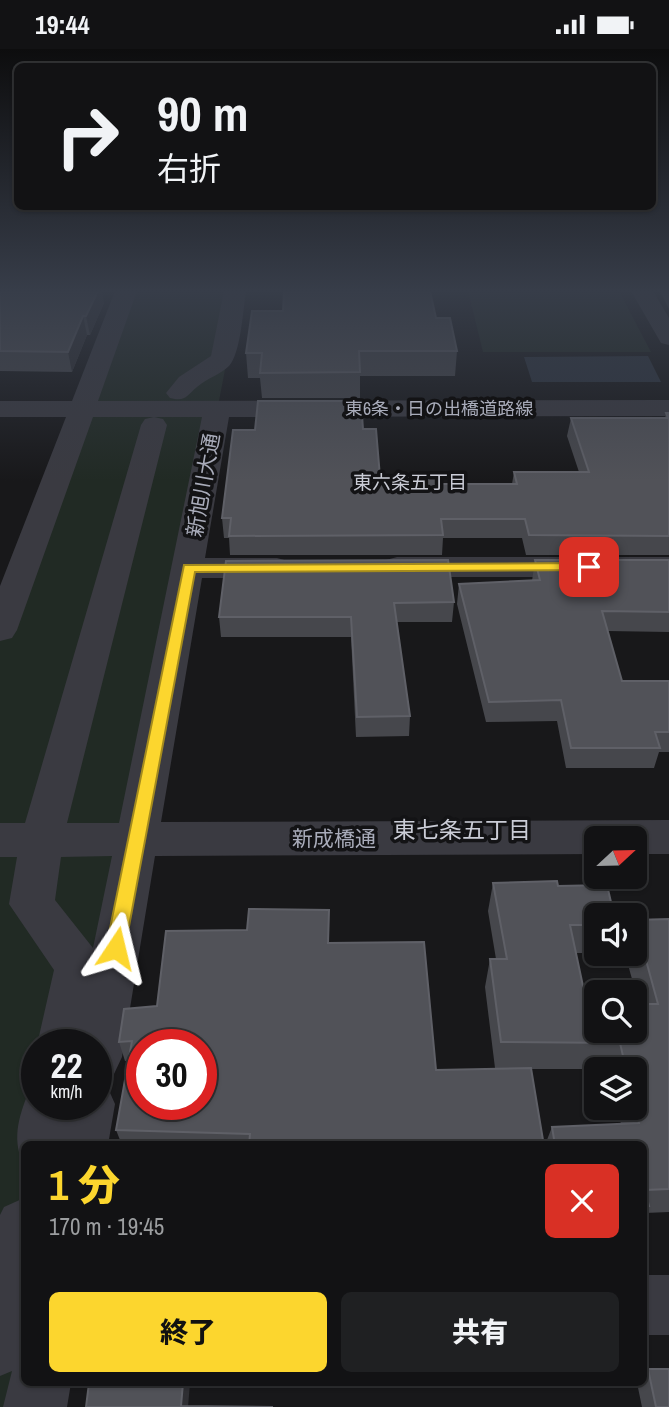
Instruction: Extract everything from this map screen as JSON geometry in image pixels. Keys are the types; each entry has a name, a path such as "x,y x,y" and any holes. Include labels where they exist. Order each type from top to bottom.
{"street":[{"path":"0,630 11,571 81,409 97,354"},
{"path":"179,393 183,385 216,366 224,354"},
{"name":"東6条・日の出橋道路線","path":"0,409 669,408"},
{"name":"新旭川大通","path":"101,1029 217,409"},
{"path":"65,1029 79,966 32,904 41,841 154,425"},
{"path":"367,567 669,567"},
{"path":"189,568 312,568"},
{"name":"新成橋通","path":"0,840 669,837"},
{"path":"43,1141 47,1120"},
{"path":"81,1141 85,1120"},
{"path":"0,1345 21,1242"},
{"path":"647,1305 669,1305"},
{"path":"35,1407 38,1386"}],"shaded area":[{"path":"102,354 228,354 99,1029 21,1029 21,1120 32,1120 25,1141 21,1141 21,1386 38,1386 35,1407 0,1407 0,630"},
{"path":"648,356 661,382 532,382 524,357"}],"building":[{"path":"262,354 359,354 360,372 260,373"},
{"path":"258,401 361,401 363,429 376,429 380,477 441,477 442,484 517,484 514,472 589,472 571,418 668,418 666,413 669,413 669,536 529,535 525,519 441,519 443,535 229,536 231,518 222,518 233,430 255,430"},
{"path":"448,560 454,602 394,603 410,716 357,717 351,617 219,617 226,561"},
{"path":"535,560 669,560 669,612 602,611 622,681 669,681 669,732 655,732 660,748 571,748 561,700 489,702 459,584 540,580"},
{"path":"557,881 558,886 608,889 611,903 584,903 584,925 570,925 584,991 584,1043 501,1042 490,959 507,959 493,883"},
{"path":"249,909 329,910 328,943 424,942 436,1070 531,1068 543,1140 249,1141 250,1134 116,1130 126,1074 126,1120 217,1120 217,1029 126,1029 126,1041 119,1042 124,1009 157,1006 166,931 247,930"},
{"path":"669,919 669,1189 647,1190 647,1141 554,1141 552,1127 639,1123 638,1120 647,1120 647,1057 623,1057 620,1043 647,1043 647,1004 658,1004 647,964 647,920"},
{"path":"648,1369 669,1369 669,1407 656,1407"},
{"path":"89,1386 183,1386 181,1406 273,1407 86,1407"}],"district":[{"name":"東六条五丁目","path":"410,482"},
{"name":"東七条五丁目","path":"462,829"}],"route":[{"path":"116,948 189,568 589,567"}]}
